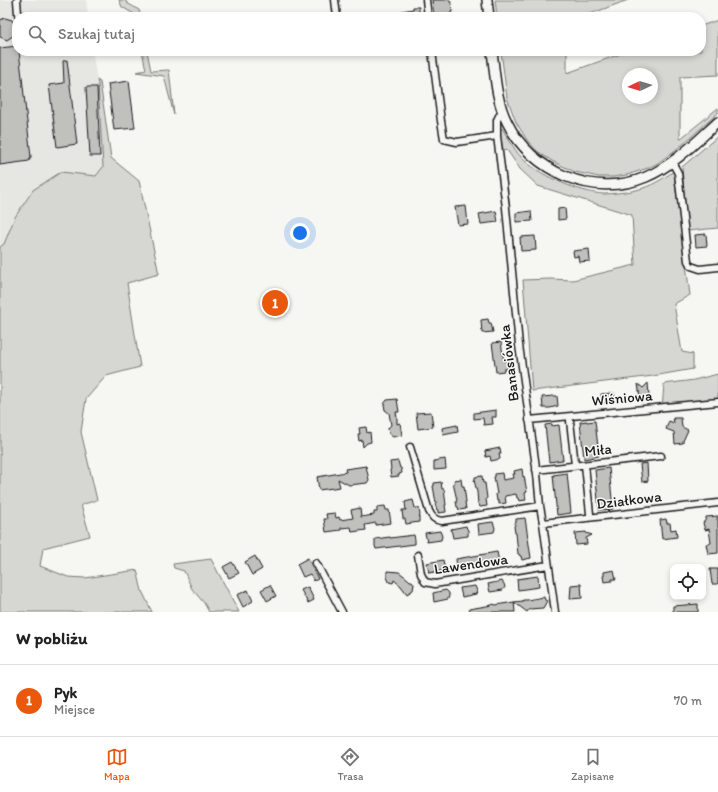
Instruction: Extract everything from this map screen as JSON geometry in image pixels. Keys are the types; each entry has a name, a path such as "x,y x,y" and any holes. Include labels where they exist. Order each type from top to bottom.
{"main road":[{"path":"487,0 488,12"},
{"path":"493,56 498,95 503,113 517,139 543,164 570,178 599,184 622,184 646,177 672,162 718,122"}],"street":[{"path":"17,0 18,12"},
{"path":"335,0 336,12"},
{"path":"426,0 427,12"},
{"path":"433,56 444,139 457,142 497,136"},
{"name":"Banasiówka","path":"503,113 497,120 497,136 506,208 519,346 555,612"},
{"path":"672,162 678,173 688,261 691,266 700,269 718,267"},
{"name":"Wiśniowa","path":"529,420 718,402"},
{"path":"570,421 575,465"},
{"path":"410,447 429,511 433,518 437,520 442,521 540,506"},
{"name":"Miła","path":"536,470 661,456"},
{"path":"584,465 590,514"},
{"name":"Działkowa","path":"543,523 718,503"},
{"name":"Lawendowa","path":"418,555 421,574 425,582 435,584 548,565"},
{"path":"316,563 342,612"}],"shaded area":[{"path":"0,0 86,0 87,12 12,12 12,56 93,56 98,84 103,167 96,176 81,174 15,217 4,244 0,247"},
{"path":"119,0 125,0 140,12 131,12 122,7"},
{"path":"495,0 628,0 596,12 496,12"},
{"path":"718,20 718,75 680,77 680,139 718,108 718,113 682,145 658,163 648,168 627,175 613,177 599,177 575,172 552,161 537,151 527,140 516,122 507,98 502,56 567,56 567,73 615,56 706,56 706,24"},
{"path":"143,56 148,56 151,71 169,70 174,115 164,76 136,72 146,70"},
{"path":"97,80 100,82 111,158 139,181 159,274 127,283 140,367 106,376 86,399 81,432 97,500 81,505 90,536 43,548 40,566 68,577 85,578 137,570 142,591 152,612 0,612 0,247 4,244 15,217 33,190 61,172 96,176 103,167"},
{"path":"502,128 518,154 541,173 562,183 593,193 620,193 641,189 661,180 674,171 690,295 674,304 682,352 693,354 693,369 653,376 532,391 523,280 573,280 635,265 632,215 538,186 520,169 507,150 503,149 499,130"},
{"path":"718,136 718,228 687,231 682,167"},
{"path":"718,374 718,404 662,410 664,384 694,380"},
{"path":"211,559 239,612 209,612 204,603 192,589 184,571 174,568 173,564"}],"building":[{"path":"432,0 450,0 452,12 433,12"},
{"path":"413,7 419,7 419,12 402,12 402,11 413,9"},
{"path":"5,18 12,20 12,36 7,40 0,37 0,20"},
{"path":"12,47 12,56 20,56 31,157 29,161 0,165 0,48"},
{"path":"67,60 77,144 57,147 49,85 64,83 63,61"},
{"path":"129,81 135,128 114,130 108,84"},
{"path":"86,87 97,87 100,156 90,156"},
{"path":"466,206 468,224 458,225 455,207"},
{"path":"565,208 566,219 558,220 558,209"},
{"path":"496,211 498,222 481,224 479,214"},
{"path":"531,211 532,221 516,222 516,213"},
{"path":"706,234 707,246 696,247 695,235"},
{"path":"535,236 536,250 521,251 520,237"},
{"path":"589,249 590,261 579,262 578,256 574,257 573,251"},
{"path":"488,319 489,323 491,323 493,332 482,333 481,320"},
{"path":"501,342 504,361 507,361 508,369 496,372 492,343"},
{"path":"648,383 649,400 641,401 638,384 643,388"},
{"path":"614,393 615,401 602,403 601,394"},
{"path":"557,396 558,406 543,408 542,397"},
{"path":"397,399 399,412 396,412 397,424 400,423 402,435 393,437 389,434 388,428 391,425 389,413 385,410 384,404 387,400"},
{"path":"496,410 496,417 492,417 493,424 484,425 483,418 474,419 474,413"},
{"path":"431,412 433,427 418,429 416,413"},
{"path":"673,418 681,418 682,427 688,430 683,443 675,444 674,432 666,429 669,421 674,423"},
{"path":"595,421 599,456 584,459 580,422"},
{"path":"552,424 552,426 559,425 563,460 549,462 545,425"},
{"path":"457,425 458,432 443,435 442,428"},
{"path":"366,427 367,433 370,432 371,442 367,443 363,447 362,440 359,441 358,434 360,434 359,428"},
{"path":"500,448 500,459 491,461 490,456 486,457 485,451"},
{"path":"445,459 446,469 434,470 434,461"},
{"path":"398,461 402,473 399,474 399,476 391,477 390,462"},
{"path":"647,463 648,481 642,482 640,464"},
{"path":"366,466 369,480 367,483 349,485 338,479 340,487 319,490 317,477 346,472 345,469"},
{"path":"609,468 613,509 599,510 595,470"},
{"path":"522,469 527,492 525,493 526,500 519,501 516,494 505,496 506,503 499,504 496,494 495,474 502,473 503,480 514,478 514,471"},
{"path":"567,473 571,513 557,515 553,475"},
{"path":"482,476 483,483 485,483 487,506 480,507 478,504 474,480 475,477"},
{"path":"461,479 462,486 464,486 466,509 459,510 457,507 453,483 455,483 454,480"},
{"path":"441,482 442,489 444,489 446,512 438,513 435,504 433,486 434,483"},
{"path":"413,500 415,508 419,508 419,522 406,524 405,519 403,519 402,510 406,510 405,502"},
{"path":"385,506 386,510 389,510 391,523 365,525 366,530 352,532 351,527 326,532 324,519 327,519 326,514 335,513 336,518 339,517 340,520 353,518 351,510 360,508 361,517 374,515 374,512 377,512 377,507"},
{"path":"718,516 718,553 708,554 706,544 711,543 709,529 705,530 703,523 706,517"},
{"path":"525,518 531,558 522,560 521,556 518,554 514,526 516,519"},
{"path":"666,519 667,523 670,523 671,530 676,529 677,537 662,539 660,520"},
{"path":"493,522 495,528 494,532 479,534 478,524"},
{"path":"466,526 468,536 453,538 451,529"},
{"path":"440,531 442,536 441,540 427,542 425,533"},
{"path":"586,532 592,535 586,538 587,544 576,545 575,533"},
{"path":"414,535 415,544 376,549 375,546 375,539"},
{"path":"497,552 499,562 457,568 456,559"},
{"path":"255,556 262,569 252,575 245,562"},
{"path":"308,558 318,579 314,581 310,574 303,577 297,564"},
{"path":"443,560 445,570 429,573 427,563"},
{"path":"232,562 239,573 229,578 223,567"},
{"path":"710,569 718,569 718,584 712,584"},
{"path":"614,570 616,579 604,582 604,572"},
{"path":"387,571 399,572 412,581 414,584 413,590 407,594 394,580 393,583 389,582"},
{"path":"538,576 539,587 518,590 517,579"},
{"path":"502,581 505,587 503,590 490,592 488,584"},
{"path":"581,584 582,598 570,599 571,585"},
{"path":"270,585 276,596 267,601 261,590"},
{"path":"475,586 477,591 476,594 462,597 460,588"},
{"path":"308,587 314,600 308,603 301,590"},
{"path":"248,590 253,601 243,607 237,595"},
{"path":"446,590 449,593 448,599 434,602 433,593"},
{"path":"544,597 547,601 543,608 529,609 527,612 514,602 523,600"},
{"path":"514,602 515,612 470,612 469,609 493,604 496,605"},
{"path":"698,604 698,612 673,612 673,606"}],"place":[{"name":"Pyk","path":"275,303"}]}
